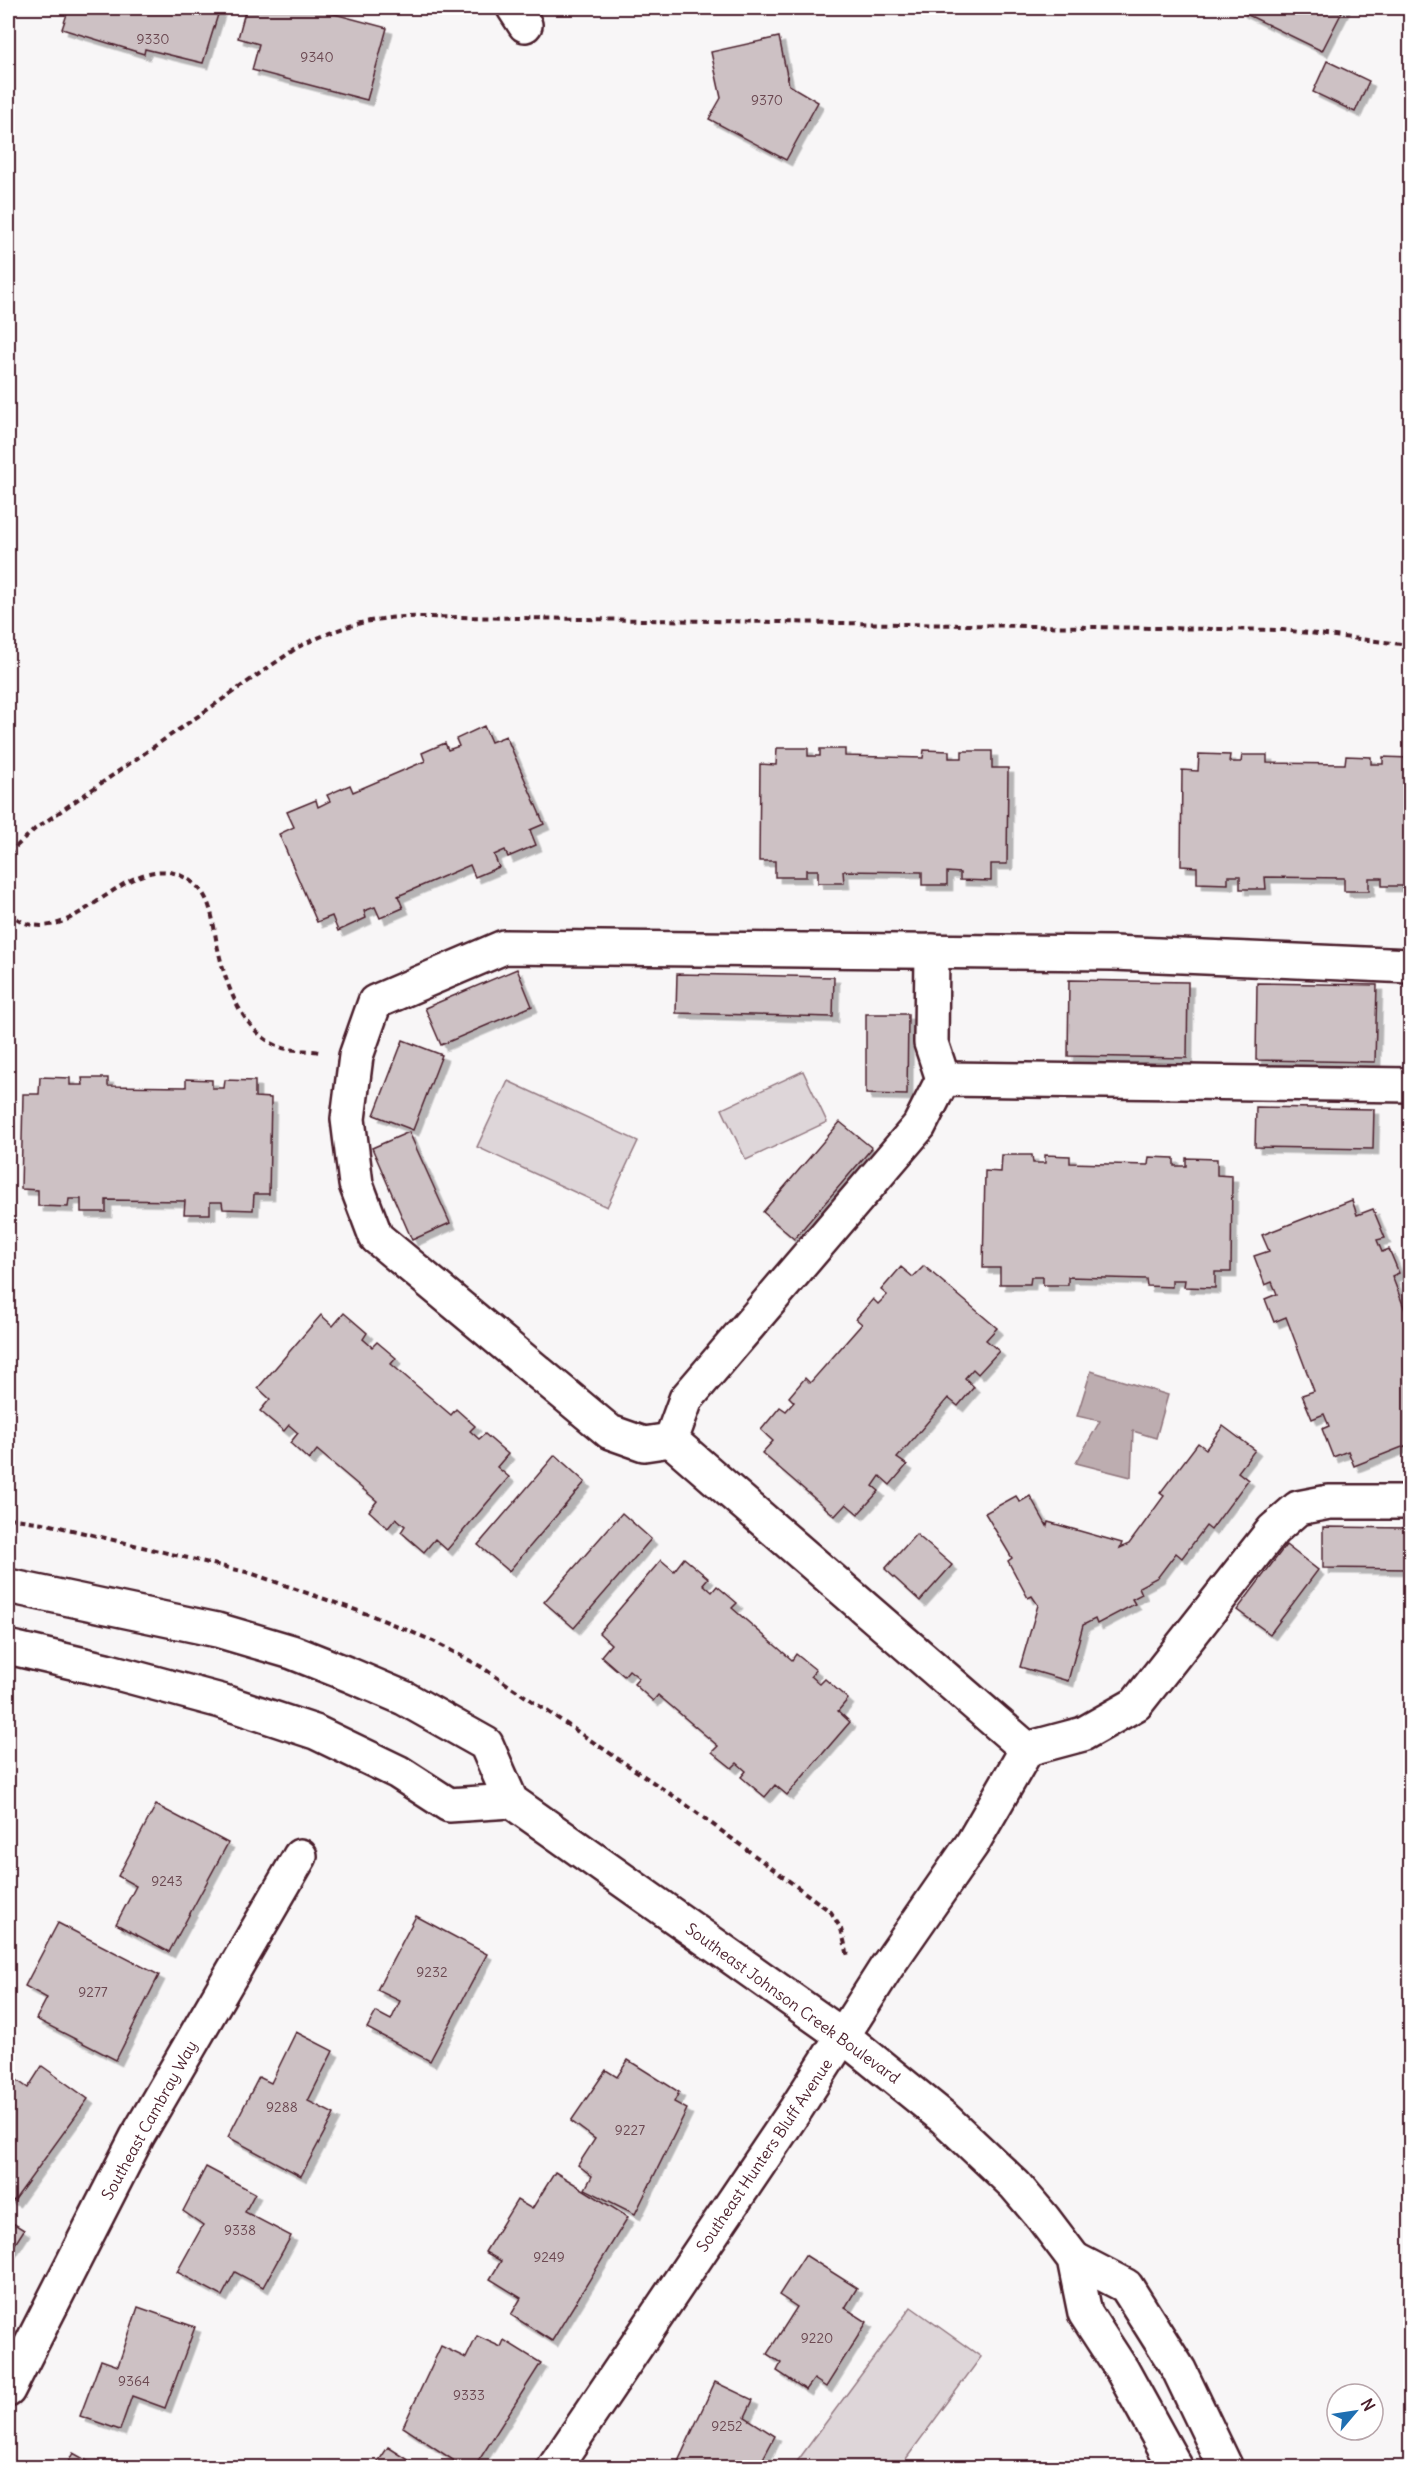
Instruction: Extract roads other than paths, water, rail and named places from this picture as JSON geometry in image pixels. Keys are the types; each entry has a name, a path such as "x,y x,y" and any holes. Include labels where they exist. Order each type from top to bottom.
{"street":[{"path":"1410,966 1113,953 504,946 375,1002 356,1056 348,1119 356,1184 376,1237 610,1432 644,1444 671,1440 1027,1749 1083,1734 1136,1704 1273,1530 1298,1508 1329,1502 1410,1502"},
{"path":"671,1440 686,1399 920,1126 943,1079 931,1043 932,951"},
{"path":"943,1079 1410,1085"},
{"path":"8,1586 218,1630 292,1652 404,1698 486,1744 511,1801 449,1805 398,1772 315,1732 221,1701 8,1647"},
{"name":"Southeast Hunters Bluff Avenue","path":"554,2468 886,1968 972,1844 1027,1749"},
{"name":"Southeast Johnson Creek Boulevard","path":"511,1801 843,2036 944,2118 979,2150 1043,2218 1074,2259 1126,2286 1179,2370 1226,2468"},
{"name":"Southeast Cambray Way","path":"8,2390 137,2137 300,1856"},
{"name":"Southeast Johnson Creek Boulevard","path":"1074,2259 1085,2313 1122,2370 1176,2468"}]}
